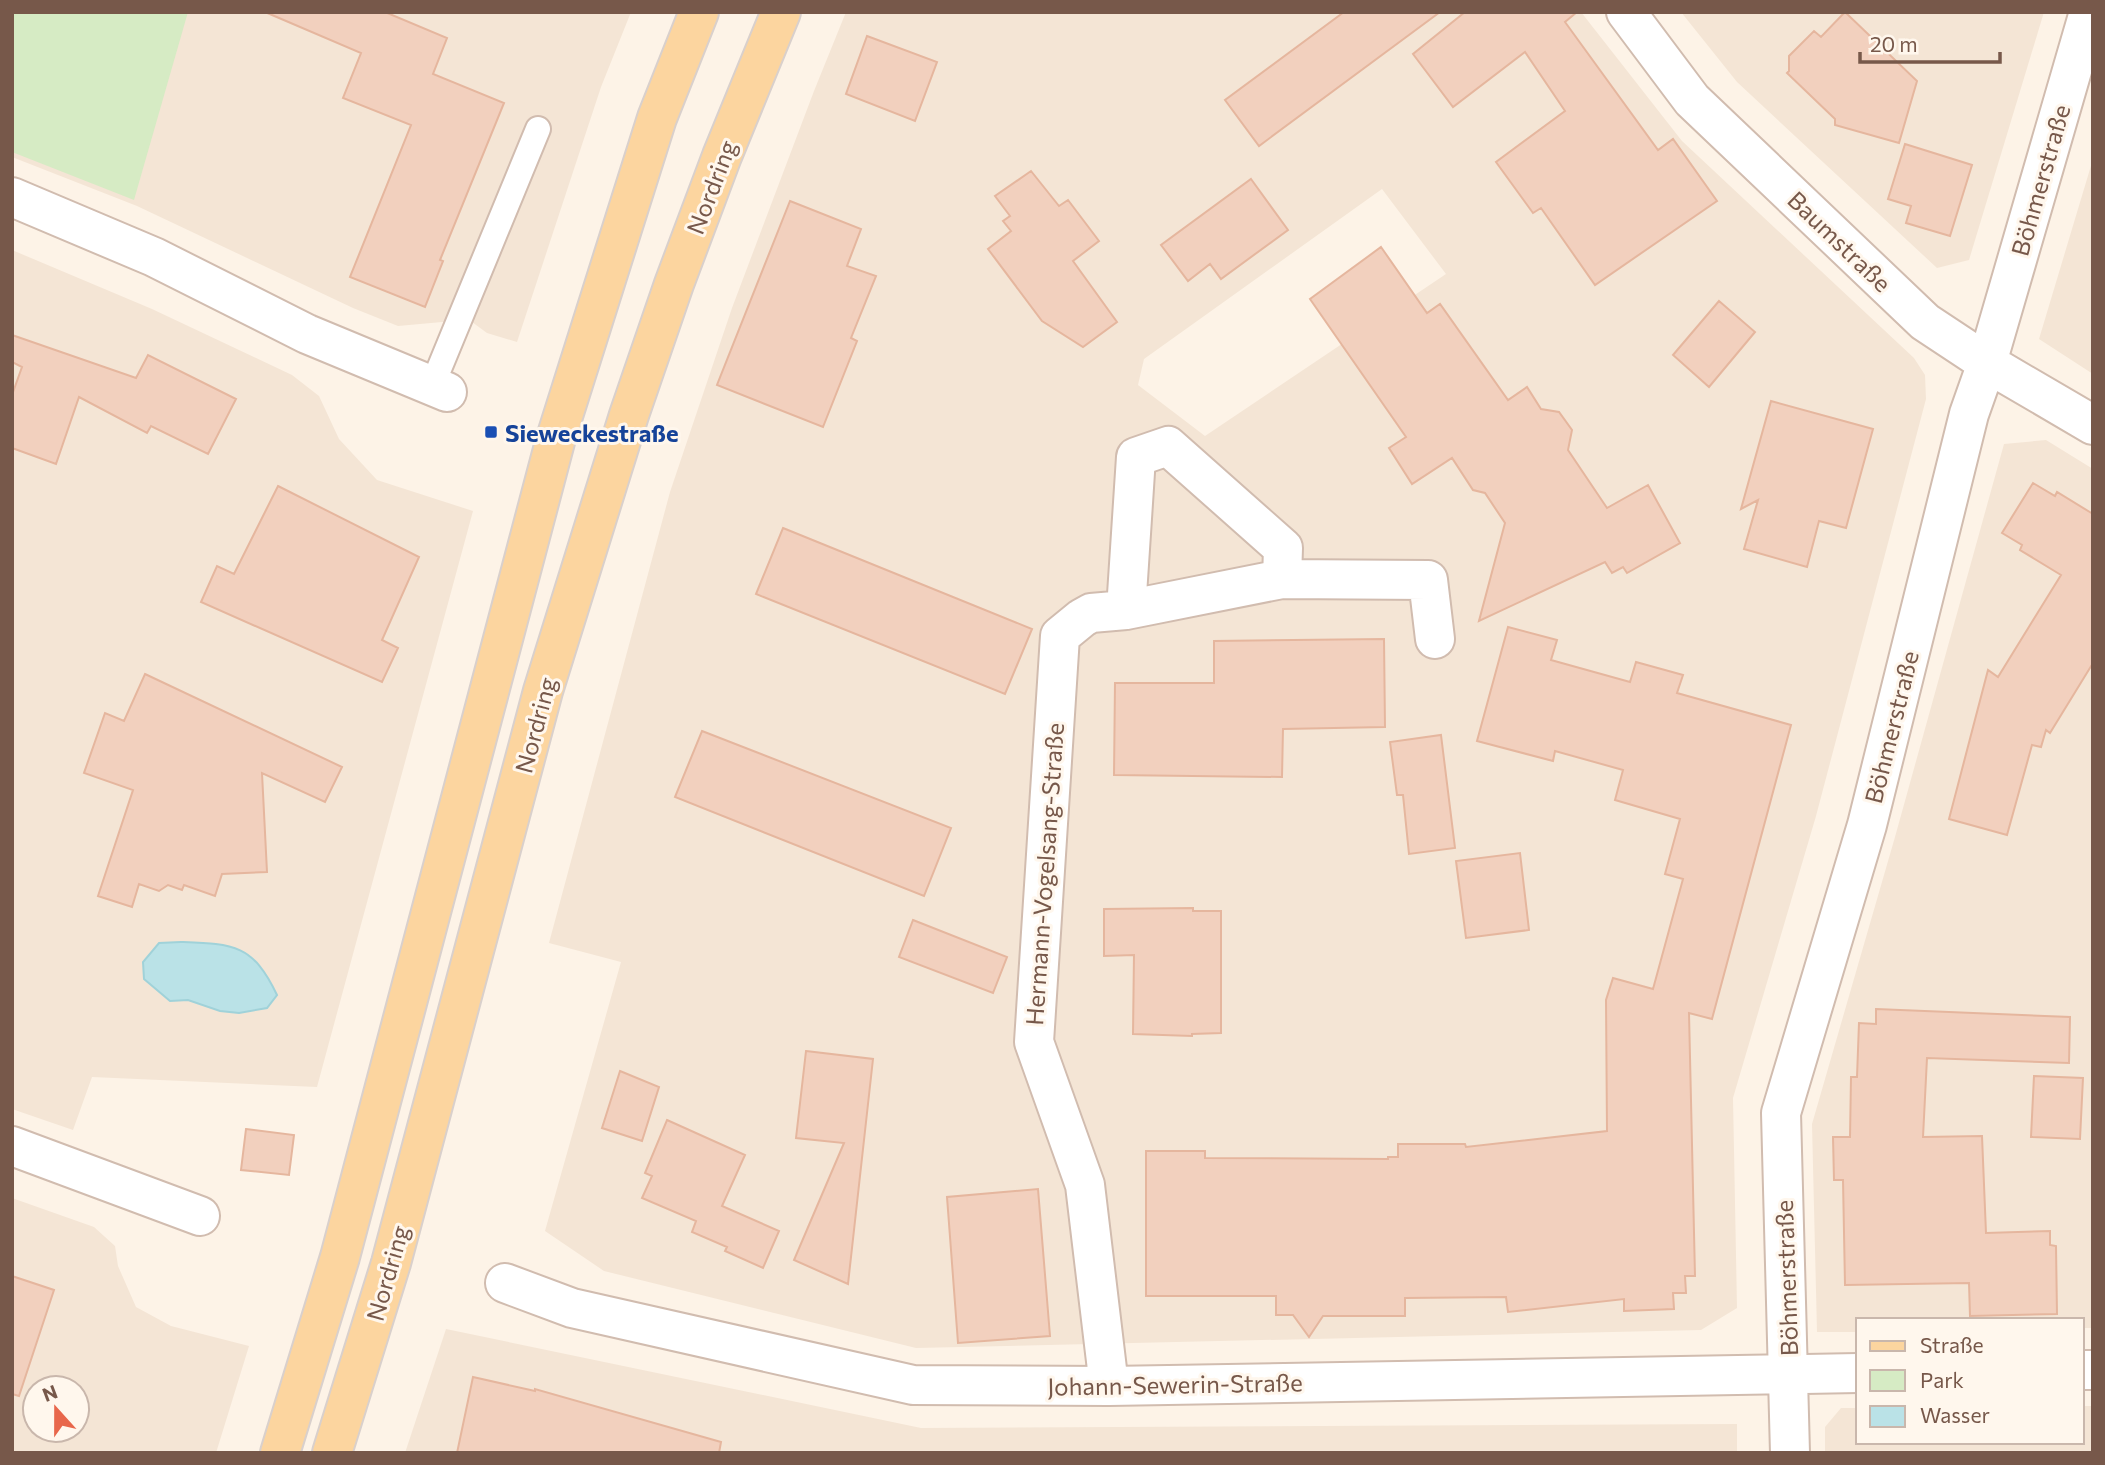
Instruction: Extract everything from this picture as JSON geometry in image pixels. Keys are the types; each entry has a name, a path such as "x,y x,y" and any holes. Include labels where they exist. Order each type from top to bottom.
{"main road":[{"name":"Nordring","path":"281,1453 340,1256 556,438 657,118 699,12"},
{"name":"Nordring","path":"332,1453 391,1263 543,691 629,415 674,284 722,156 781,12"}],"street":[{"name":"Baumstraße","path":"1626,12 1692,100 1925,323 2093,425"},
{"name":"Böhmerstraße","path":"1790,1453 1781,1113 1867,825 1969,414 1987,363 2089,12"},
{"path":"12,197 154,257 307,334 440,389"},
{"path":"1126,610 1136,457 1167,446 1283,548 1282,579"},
{"name":"Hermann-Vogelsang-Straße","path":"1109,1386 1085,1185 1034,1042 1060,636 1091,613 1126,610 1282,579 1428,580 1435,639"},
{"path":"12,1146 201,1216"},
{"name":"Johann-Sewerin-Straße","path":"505,1283 572,1308 913,1385 1109,1386 1856,1373"}],"lane":[{"path":"440,389 538,129"}],"shaded area":[{"path":"12,12 631,12 601,87 517,342 487,333 472,322 398,326 353,308 137,206 12,157"},
{"path":"846,12 1581,12 1682,141 1914,358 1925,375 1926,399 1816,816 1733,1098 1737,1308 1701,1330 916,1348 604,1271 545,1231 621,962 549,943 670,492 732,308","holes":["1382,189 1446,274 1205,436 1138,385 1144,359"]},
{"path":"1681,12 2044,12 1969,260 1937,268 1737,82"},
{"path":"2093,159 2093,374 2039,339"},
{"path":"12,250 152,309 292,375 319,396 339,439 377,480 473,511 317,1087 92,1077 73,1130 12,1109"},
{"path":"2046,440 2093,469 2093,1328 2084,1328 2084,1318 1856,1318 1856,1332 1817,1332 1812,1124 2004,444"},
{"path":"12,1198 94,1227 115,1246 118,1266 136,1307 171,1326 249,1346 216,1453 12,1453"},
{"path":"446,1329 921,1428 1737,1424 1737,1453 405,1453"},
{"path":"2084,1406 2093,1406 2093,1453 1825,1453 1825,1427 1841,1408 1856,1408 1856,1444 2084,1444"}],"green space":[{"path":"12,12 188,12 134,200 12,152"}],"water":[{"path":"159,943 215,944 240,950 259,965 277,995 267,1008 239,1013 220,1011 188,1000 170,1001 144,979 143,962"}],"building":[{"path":"265,12 385,12 447,38 433,74 504,103 440,260 443,261 425,307 350,277 411,125 343,98 361,53"},
{"path":"1344,12 1440,12 1259,146 1225,100"},
{"path":"1465,12 1577,12 1565,22 1658,150 1673,139 1717,201 1595,285 1541,208 1533,213 1496,162 1565,111 1525,52 1453,107 1413,54"},
{"path":"1845,12 1917,81 1899,143 1835,125 1835,119 1787,73 1789,56 1814,31 1821,37"},
{"path":"867,36 937,62 915,121 846,94"},
{"path":"1905,144 1972,165 1950,236 1906,223 1911,206 1888,199"},
{"path":"1031,171 1059,206 1068,200 1099,241 1073,261 1117,322 1083,347 1042,321 988,249 1011,231 1003,221 1010,216 995,196"},
{"path":"1251,179 1288,230 1221,279 1210,264 1188,281 1161,245"},
{"path":"790,201 861,229 847,266 876,276 851,338 857,341 823,427 717,385"},
{"path":"1381,247 1427,313 1440,304 1508,400 1527,387 1541,409 1559,412 1572,430 1568,450 1607,508 1648,485 1680,543 1627,573 1623,567 1612,573 1605,562 1479,621 1505,523 1485,493 1473,490 1452,458 1412,484 1389,448 1406,437 1310,299"},
{"path":"1719,301 1755,332 1709,387 1673,355"},
{"path":"12,335 136,378 148,355 236,399 208,454 151,426 147,433 79,397 56,464 12,448 12,395 22,367 12,362"},
{"path":"1771,401 1873,429 1846,528 1819,521 1807,567 1744,549 1758,500 1741,509"},
{"path":"2033,483 2055,496 2057,492 2093,514 2093,663 2050,733 2046,730 2041,747 2032,745 2007,835 1949,819 1988,670 1998,677 2061,575 2020,550 2022,545 2002,533"},
{"path":"278,486 419,557 382,640 398,648 382,682 201,602 217,566 234,574"},
{"path":"783,528 1032,629 1005,694 756,594"},
{"path":"1508,627 1557,640 1551,660 1630,682 1636,662 1683,675 1677,693 1791,725 1712,1019 1689,1013 1695,1276 1685,1276 1686,1293 1673,1293 1674,1309 1624,1311 1624,1299 1508,1312 1506,1297 1405,1298 1405,1316 1323,1316 1309,1337 1293,1315 1276,1315 1276,1296 1146,1296 1146,1151 1205,1151 1205,1158 1388,1159 1398,1157 1398,1144 1465,1144 1466,1147 1607,1131 1606,1000 1613,978 1653,989 1683,879 1665,874 1680,819 1615,800 1623,770 1555,751 1553,761 1477,741"},
{"path":"1384,639 1385,727 1283,729 1282,777 1114,775 1115,683 1214,683 1214,641"},
{"path":"145,674 342,767 325,802 262,773 267,872 222,874 215,896 184,885 182,890 168,885 159,891 139,884 132,907 98,896 133,790 84,773 105,713 124,721"},
{"path":"702,731 951,828 924,896 675,797"},
{"path":"1441,735 1455,848 1409,854 1403,795 1397,795 1390,742"},
{"path":"1520,853 1529,930 1466,938 1456,861"},
{"path":"1193,908 1193,911 1221,911 1221,1033 1192,1036 1133,1034 1134,955 1104,956 1104,909"},
{"path":"913,920 1007,957 993,993 899,957"},
{"path":"1876,1009 2070,1017 2069,1063 1927,1058 1923,1137 1982,1136 1986,1233 2050,1231 2050,1245 2056,1246 2057,1314 1970,1316 1969,1283 1845,1285 1843,1180 1834,1180 1833,1137 1850,1137 1851,1077 1857,1077 1859,1023 1876,1024"},
{"path":"806,1051 873,1059 848,1284 794,1260 844,1143 796,1138"},
{"path":"620,1071 659,1087 642,1141 602,1128"},
{"path":"2034,1076 2083,1078 2080,1139 2031,1137"},
{"path":"667,1120 745,1155 722,1206 779,1231 763,1268 725,1251 727,1247 692,1232 696,1221 642,1198 652,1176 645,1173"},
{"path":"246,1129 294,1135 289,1175 241,1170"},
{"path":"1038,1189 1050,1336 958,1343 947,1197"},
{"path":"12,1276 54,1290 26,1374 21,1374 19,1396 12,1394"},
{"path":"473,1377 535,1389 721,1442 719,1453 457,1453"}],"place":[{"name":"Sieweckestraße","path":"491,432"}]}
